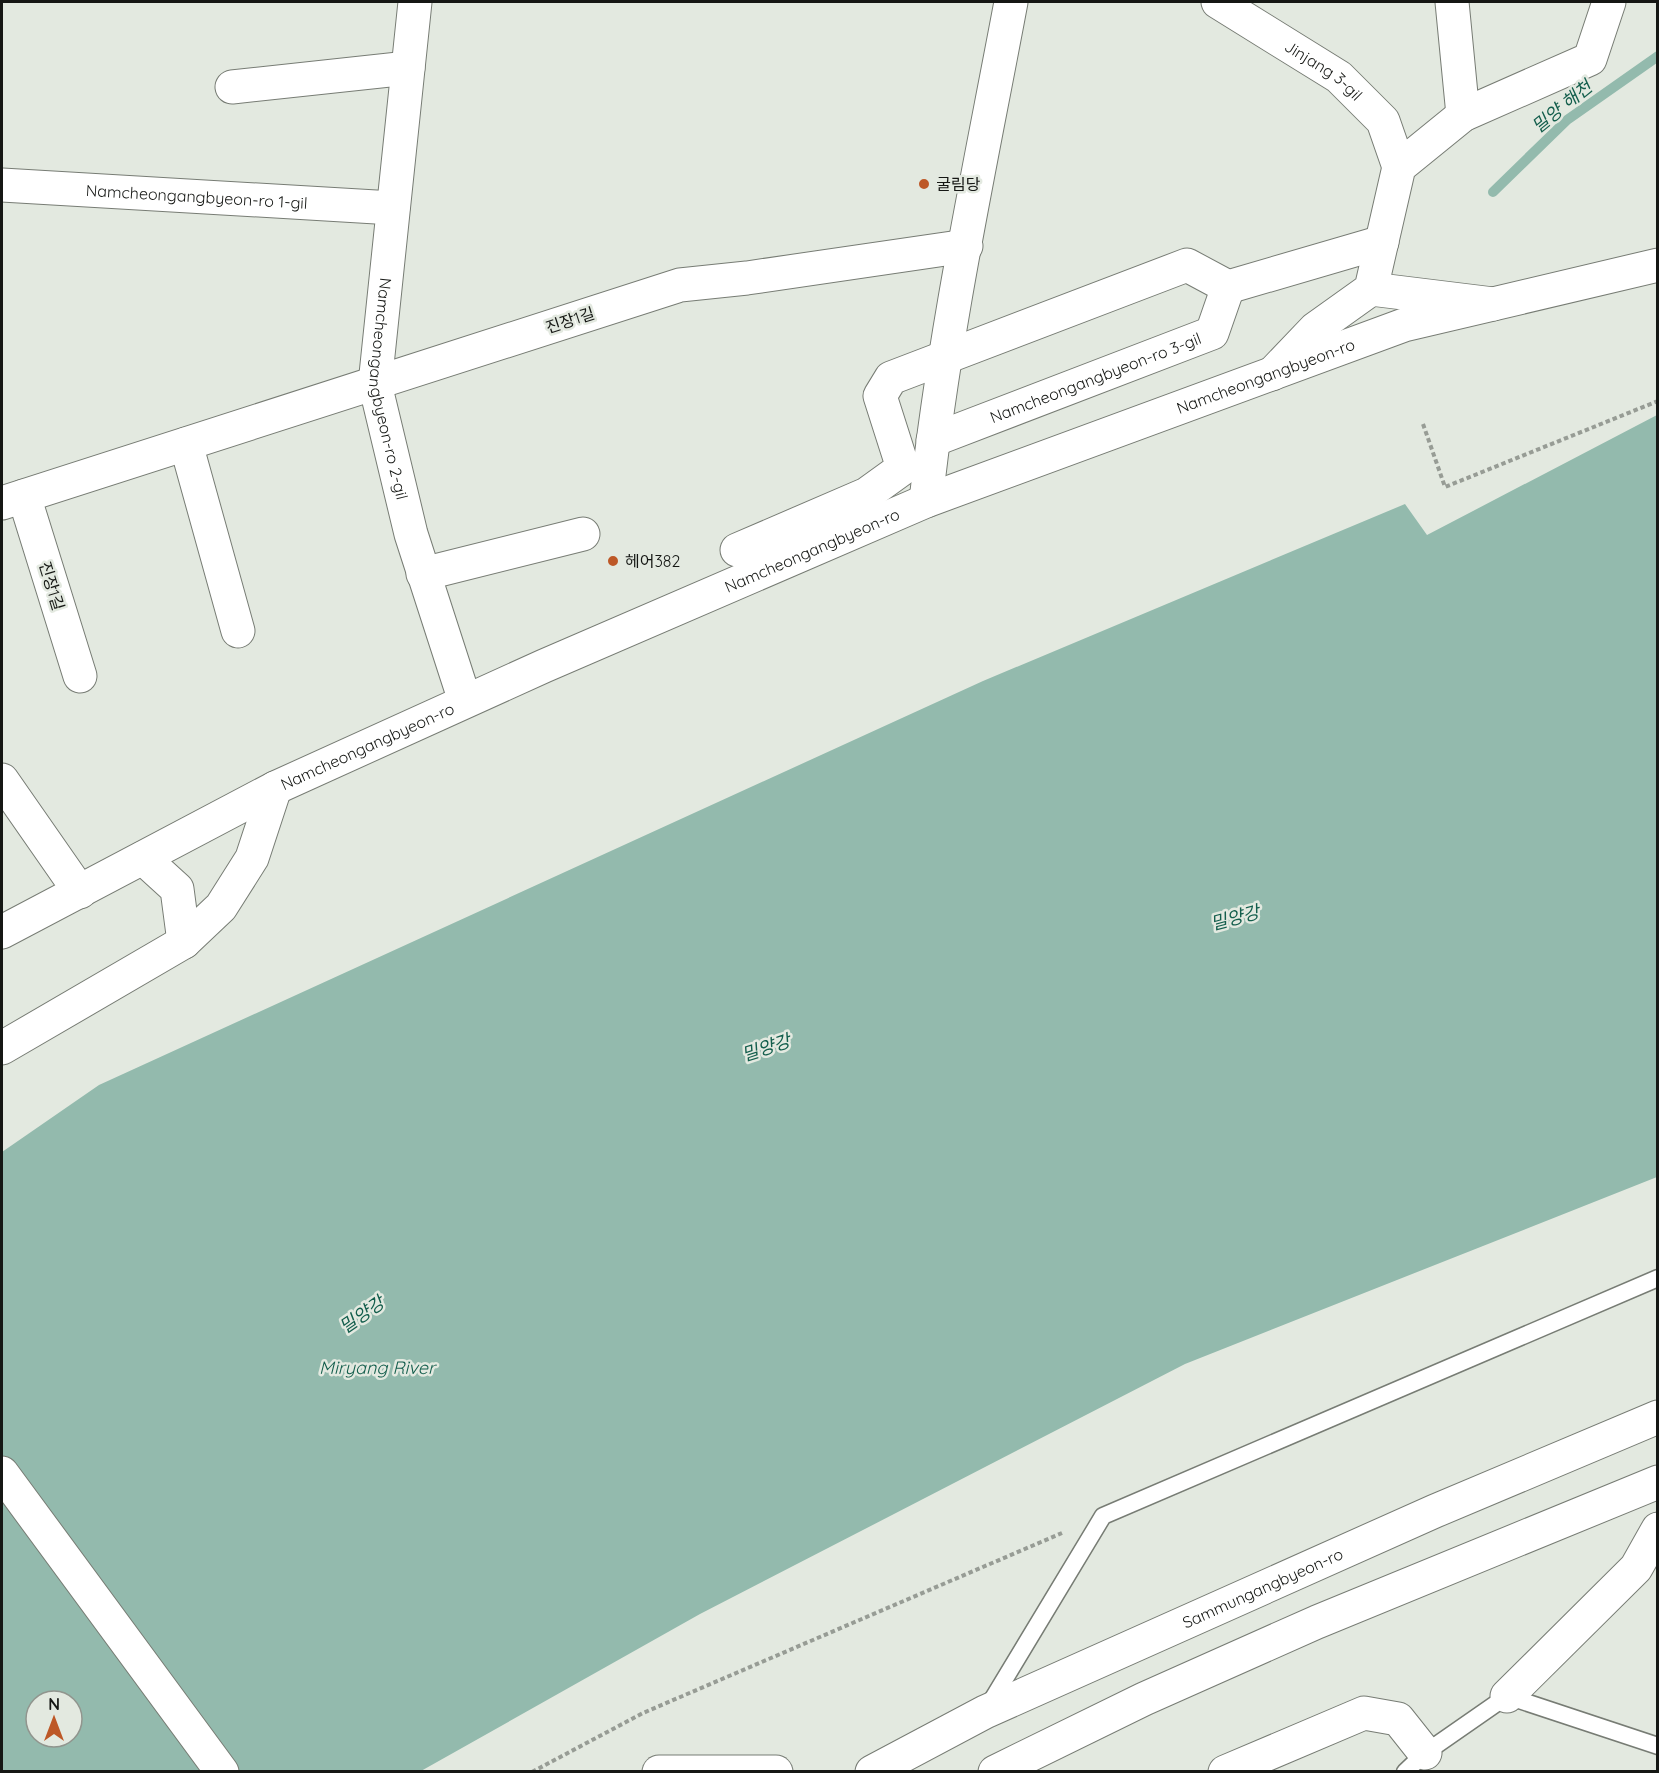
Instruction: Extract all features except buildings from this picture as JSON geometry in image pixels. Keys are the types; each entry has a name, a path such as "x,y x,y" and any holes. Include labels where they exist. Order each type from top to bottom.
{"street":[{"name":"Namcheongangbyeon-ro 2-gil","path":"415,2 375,384 423,574 465,701"},
{"path":"926,501 946,359 1011,2"},
{"name":"Jinjang 3-gil","path":"1218,2 1339,77 1383,121 1399,167"},
{"path":"1452,2 1462,115"},
{"path":"1272,374 1315,329 1371,289 1399,167 1462,115 1590,59 1609,2"},
{"path":"232,87 408,68"},
{"name":"Namcheongangbyeon-ro 1-gil","path":"2,185 393,208"},
{"path":"737,550 867,494 903,468 880,396 891,378 946,359 1187,265 1228,287 1382,242"},
{"name":"진장1길","path":"80,676 13,499 680,285 747,278 966,246"},
{"name":"Namcheongangbyeon-ro","path":"2,932 275,788 465,701 926,501 1404,325 1658,265"},
{"name":"Namcheongangbyeon-ro 3-gil","path":"933,440 1212,333 1228,287"},
{"path":"1371,289 1493,304"},
{"path":"186,444 238,631"},
{"path":"423,574 583,534"},
{"path":"2,780 80,892"},
{"path":"2,1048 184,942 221,907 252,858 275,788"},
{"path":"143,858 177,889 184,942"},
{"name":"Sammungangbyeon-ro","path":"872,1772 985,1712 1435,1511 1658,1417"},
{"path":"2,1473 222,1772"},
{"path":"995,1772 1144,1699 1317,1622 1658,1482"},
{"path":"1507,1696 1636,1568 1658,1529"},
{"path":"1225,1772 1364,1713 1398,1719 1415,1762"},
{"path":"659,1772 776,1772"}],"lane":[{"path":"985,1712 1103,1516 1658,1278"},
{"path":"1415,1762 1507,1696 1658,1746"}],"path":[{"path":"1423,424 1445,487 1658,401"},
{"path":"532,1772 643,1713 1103,1516"}],"water":[{"name":"Miryang River","path":"1657,415 1657,1177 1185,1364 700,1614 421,1771 2,1771 2,1152 99,1085 983,681 1405,504 1427,535"}],"waterway":[{"name":"밀양 해천","path":"1493,192 1567,120 1658,56"}],"place":[{"name":"굴림당","path":"924,184"},
{"name":"헤어382","path":"613,561"}],"water label":[{"name":"밀양강","path":"1235,918"},
{"name":"밀양강","path":"766,1048"},
{"name":"밀양강","path":"362,1315"}]}
